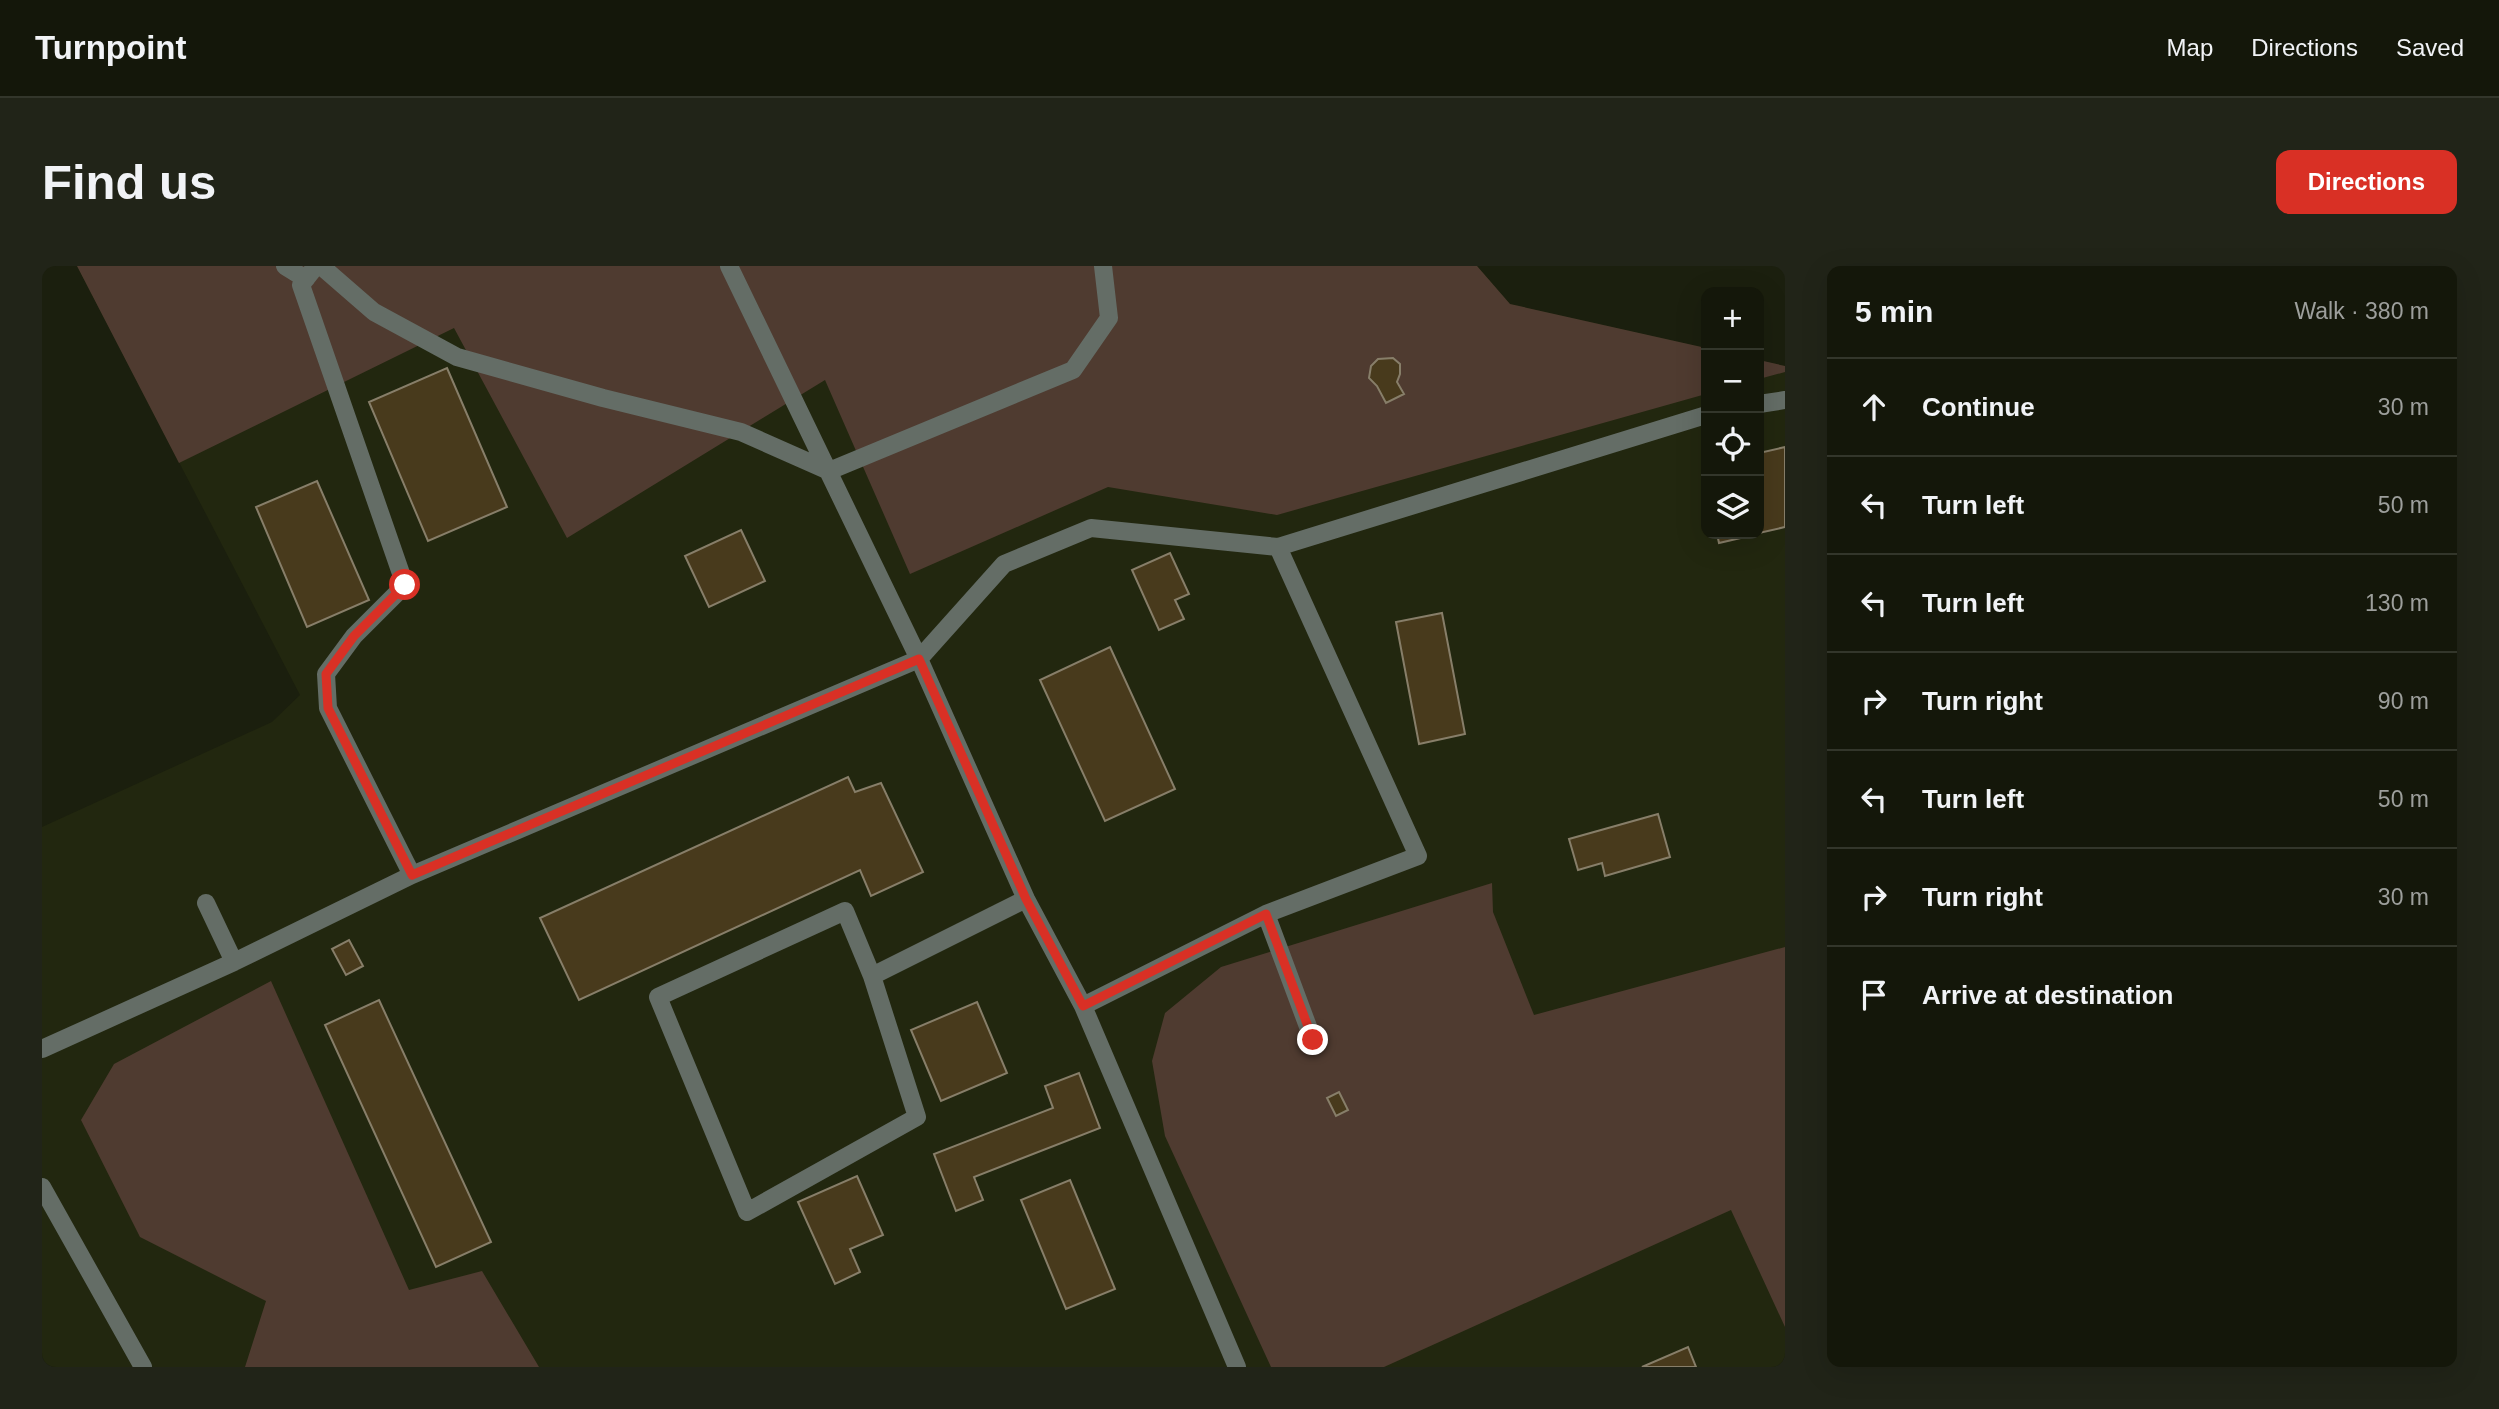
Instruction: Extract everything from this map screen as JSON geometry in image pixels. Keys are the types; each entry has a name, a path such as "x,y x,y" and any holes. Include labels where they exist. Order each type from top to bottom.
{"street":[{"path":"285,266 314,270 374,312 457,357 603,398 741,432 828,471 1073,370 1109,318 1103,266"},
{"path":"729,266 919,659 1026,899 1083,1006 1237,1367"},
{"path":"314,270 301,285 405,585 354,636 326,674 328,708 412,875"},
{"path":"1764,403 1785,400"},
{"path":"42,1049 234,962 412,875 919,659 1004,564 1091,528 1278,547 1701,417"},
{"path":"1083,1006 1266,914 1418,856 1278,547"},
{"path":"872,976 1026,899"},
{"path":"206,903 234,962"},
{"path":"845,911 872,976 917,1117 747,1212 658,997 845,911"},
{"path":"1266,914 1313,1040"},
{"path":"42,1187 143,1367"}],"shaded area":[{"path":"77,266 1477,266 1510,304 1701,347 1701,539 1764,539 1764,361 1785,366 1785,1367 42,1367 42,827 272,722 300,695"},
{"path":"77,266 1477,266 1510,304 1701,347 1701,395 1277,515 1108,487 910,574 825,380 567,538 454,328 179,463"},
{"path":"1764,361 1785,366 1785,372 1764,378"},
{"path":"1492,883 1493,912 1534,1015 1785,947 1785,1327 1731,1210 1384,1367 1271,1367 1165,1136 1152,1061 1165,1013 1221,967"},
{"path":"271,981 409,1290 482,1271 539,1367 245,1367 266,1301 140,1237 81,1120 114,1064"}],"building":[{"path":"1393,358 1400,364 1397,382 1404,394 1386,403 1377,386 1369,378 1371,366 1378,359"},
{"path":"447,368 507,507 428,541 369,402"},
{"path":"1785,447 1785,527 1764,532 1764,476 1764,452"},
{"path":"317,481 369,600 307,627 256,507"},
{"path":"741,530 765,581 709,607 685,556"},
{"path":"1718,539 1736,539 1719,543"},
{"path":"1170,553 1189,594 1175,600 1184,619 1159,630 1132,570"},
{"path":"1442,613 1465,734 1419,744 1396,622"},
{"path":"1110,647 1175,789 1105,821 1040,680"},
{"path":"848,777 855,792 881,783 923,872 871,896 860,870 579,1000 540,918"},
{"path":"1658,814 1670,857 1605,876 1602,863 1578,870 1569,839"},
{"path":"349,940 363,966 346,975 332,949"},
{"path":"379,1000 491,1242 436,1267 325,1025"},
{"path":"977,1002 1007,1073 941,1101 911,1030"},
{"path":"1079,1073 1100,1128 974,1177 983,1200 956,1211 934,1154 1053,1108 1045,1086"},
{"path":"1339,1092 1348,1110 1336,1116 1327,1098"},
{"path":"857,1176 883,1235 850,1249 860,1272 835,1284 798,1202"},
{"path":"1070,1180 1115,1289 1066,1309 1021,1200"},
{"path":"1688,1347 1696,1367 1642,1367"}],"route":[{"path":"405,585 354,636 326,674 328,708 412,875 919,659 1026,899 1083,1006 1266,914 1313,1040"}]}
